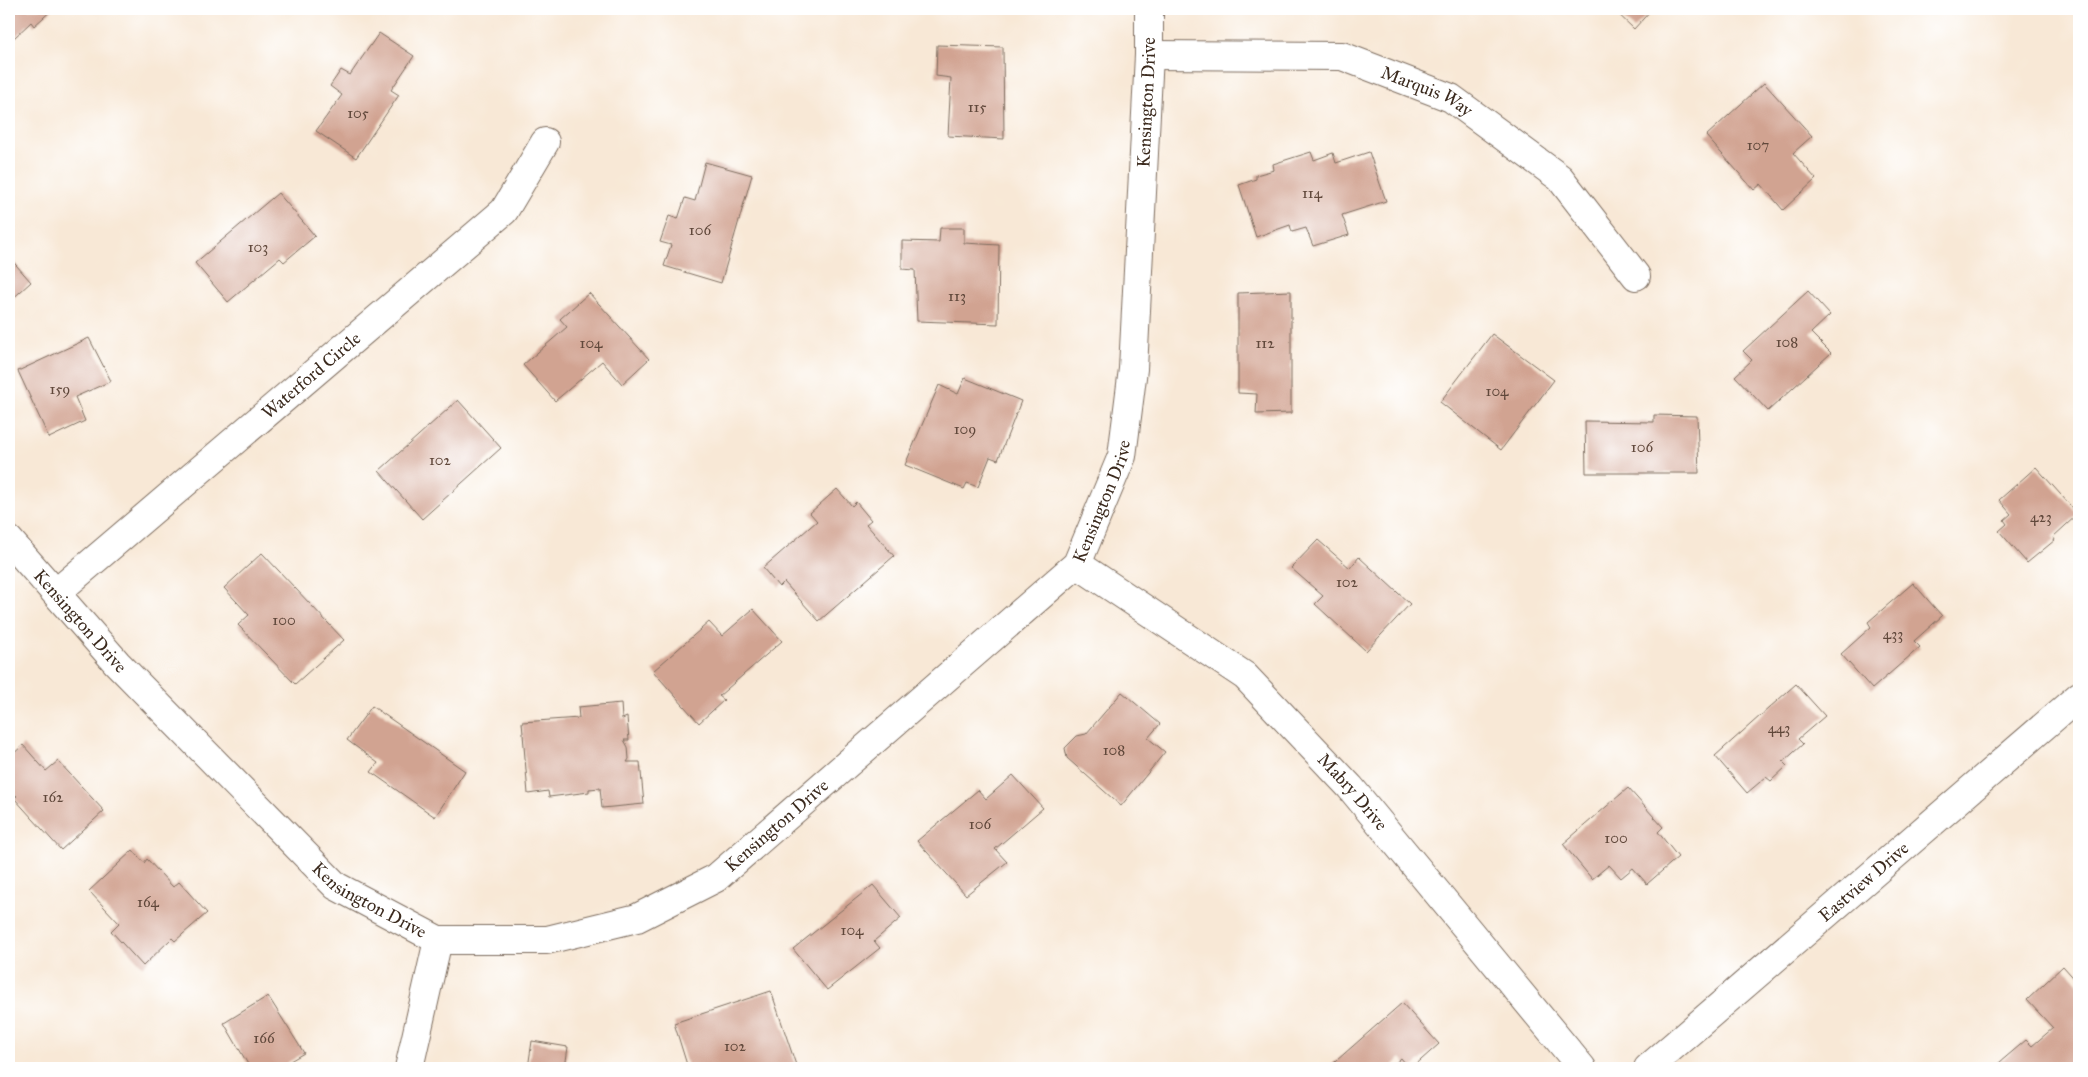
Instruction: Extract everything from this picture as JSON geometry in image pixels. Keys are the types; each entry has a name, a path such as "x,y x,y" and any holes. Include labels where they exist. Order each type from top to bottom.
{"street":[{"name":"Kensington Drive","path":"9,540 117,662 336,886 438,940 547,940 637,918 716,878 1077,564 1122,456 1133,369 1149,55 1149,9"},
{"name":"Marquis Way","path":"1149,55 1342,56 1451,98 1560,178 1636,276"},
{"name":"Waterford Circle","path":"57,592 504,211 545,142"},
{"name":"Mabry Drive","path":"1077,564 1245,676 1350,786 1582,1068"},
{"name":"Eastview Drive","path":"1648,1068 2079,696"},
{"path":"409,1068 438,940"}],"building":[{"path":"9,9 53,9 34,26 31,22 14,38 9,35"},
{"path":"1613,9 1652,9 1634,29"},
{"path":"379,33 414,56 391,90 399,95 356,158 316,131 342,95 330,86 341,70 350,75"},
{"path":"937,45 1003,47 1004,139 948,136 951,78 936,76"},
{"path":"1764,83 1812,136 1793,153 1816,179 1783,210 1761,184 1754,190 1706,136"},
{"path":"1311,152 1314,160 1333,153 1336,163 1369,152 1386,201 1342,215 1349,235 1313,246 1306,228 1292,232 1290,225 1256,237 1239,185 1256,179 1256,175 1274,170 1273,164"},
{"path":"705,162 752,175 721,283 664,266 671,245 660,242 669,216 678,219 685,198 695,201"},
{"path":"278,193 315,236 284,262 280,258 228,302 195,263"},
{"path":"940,228 964,228 964,243 999,245 998,324 917,321 915,270 902,269 902,241 939,242"},
{"path":"9,257 31,282 9,302"},
{"path":"1291,291 1291,413 1256,414 1257,394 1238,393 1238,293"},
{"path":"1808,291 1830,315 1811,333 1831,353 1768,411 1735,376 1752,360 1743,351"},
{"path":"589,293 649,359 622,384 602,361 555,401 523,365 567,327 560,319"},
{"path":"1492,334 1554,380 1501,450 1440,402"},
{"path":"89,338 111,381 75,397 85,421 49,438 18,371"},
{"path":"965,378 1021,401 998,460 990,457 978,487 967,483 964,489 905,465 939,385 958,394"},
{"path":"458,400 501,448 422,519 379,471"},
{"path":"1654,415 1697,416 1699,473 1586,473 1585,421 1654,422"},
{"path":"2036,467 2078,514 2053,537 2055,540 2027,563 1999,531 2007,524 2004,520 2011,514 1999,500"},
{"path":"837,489 852,506 856,502 871,520 866,524 894,556 819,621 784,582 779,587 763,568 817,521 810,513"},
{"path":"1318,540 1350,568 1359,557 1410,604 1366,651 1315,604 1323,596 1291,568"},
{"path":"262,553 344,640 295,684 238,625 249,615 224,588"},
{"path":"1913,583 1942,616 1914,641 1920,647 1872,689 1841,654 1871,627 1868,622"},
{"path":"753,609 782,641 719,696 724,700 699,723 653,671 709,622 722,636"},
{"path":"1796,684 1825,716 1798,739 1803,744 1783,762 1787,766 1771,781 1766,777 1747,793 1715,756"},
{"path":"1122,692 1160,724 1148,738 1165,752 1121,806 1067,758 1065,748 1077,736 1086,734"},
{"path":"621,703 622,719 627,717 629,740 624,740 628,747 629,759 627,762 640,762 644,804 602,808 600,788 589,789 589,792 549,797 548,791 528,794 522,722 579,718 578,707"},
{"path":"372,706 465,771 435,817 371,772 378,763 347,740"},
{"path":"23,745 46,771 58,761 104,811 61,850 14,798 17,796 9,788 9,758"},
{"path":"1013,775 1043,808 995,849 1007,862 966,895 917,841 978,790 986,799"},
{"path":"1628,788 1663,827 1658,832 1678,857 1647,884 1633,868 1621,878 1609,865 1592,879 1563,844"},
{"path":"133,850 144,863 147,859 173,887 179,882 207,913 175,941 172,938 143,966 111,931 119,923 89,891"},
{"path":"873,885 901,918 874,941 880,948 827,990 793,949"},
{"path":"2063,966 2079,984 2079,1068 1993,1068 2026,1040 2032,1046 2053,1028 2027,1000"},
{"path":"771,991 797,1068 688,1068 674,1023"},
{"path":"268,996 304,1053 278,1068 244,1068 249,1066 224,1023"},
{"path":"1402,1003 1439,1044 1412,1068 1409,1068 1401,1058 1390,1068 1328,1068"},
{"path":"532,1041 568,1047 565,1068 528,1068"}]}
